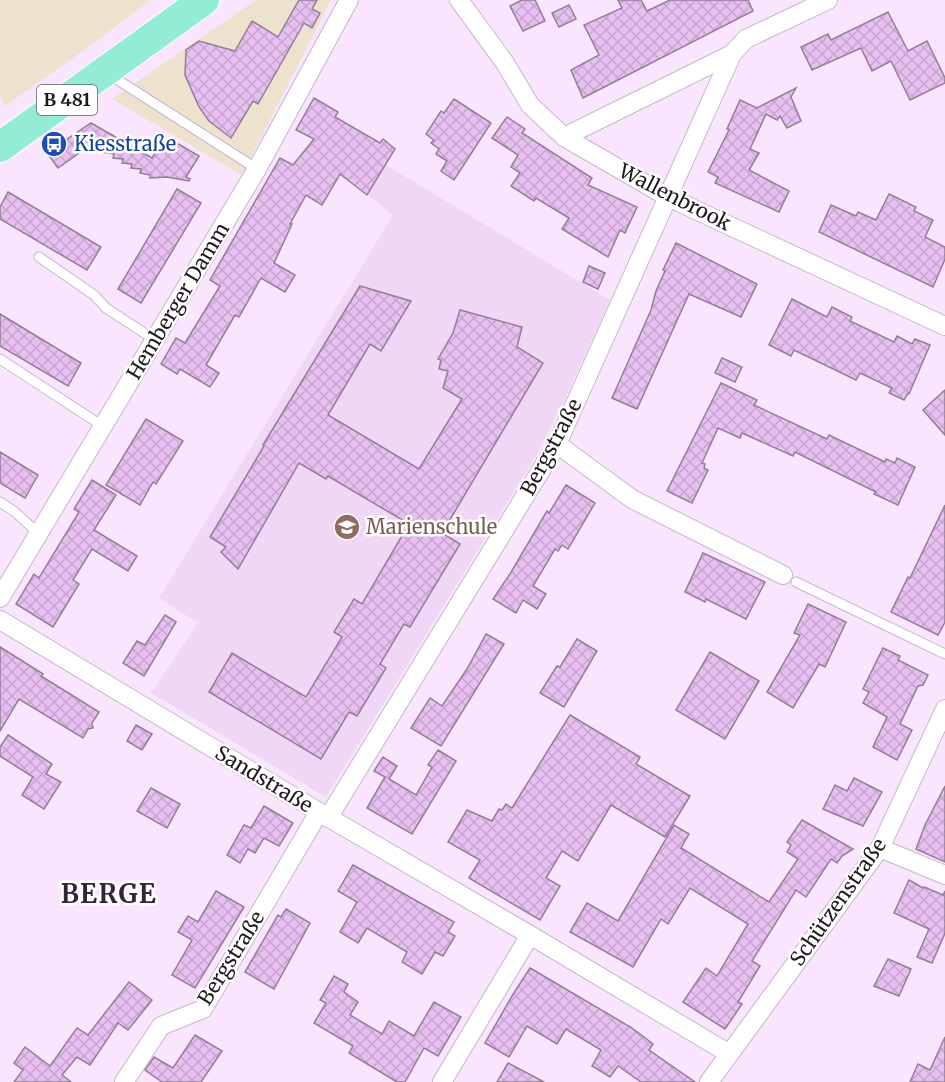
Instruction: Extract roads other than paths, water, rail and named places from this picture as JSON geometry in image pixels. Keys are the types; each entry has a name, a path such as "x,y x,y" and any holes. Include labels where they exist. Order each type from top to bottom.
{"main road":[{"name":"B 481","path":"0,147 105,72 195,3"}],"street":[{"name":"Hemberger Damm","path":"0,598 257,169 349,0"},
{"name":"Wallenbrook","path":"459,0 505,63 530,105 564,137 668,197 945,326"},
{"name":"Bergstraße","path":"124,1082 161,1026 203,1009 557,444 732,54 746,39 828,0"},
{"name":"Bergstraße","path":"564,137 732,54"},
{"path":"557,444 632,499 790,578"},
{"name":"Sandstraße","path":"0,620 323,815 728,1053"},
{"name":"Schützenstraße","path":"709,1082 728,1053 880,849 944,712"},
{"path":"880,849 945,875"},
{"path":"442,1082 530,935"}],"lane":[{"path":"105,72 257,169"},
{"path":"39,257 94,295 106,308 155,340"},
{"path":"0,359 104,427"},
{"path":"0,502 39,534"},
{"path":"790,578 945,654"}],"place":[{"name":"Kiesstraße","path":"54,144"},
{"name":"Marienschule","path":"347,527"}],"district":[{"name":"BERGE","path":"109,894"}]}
